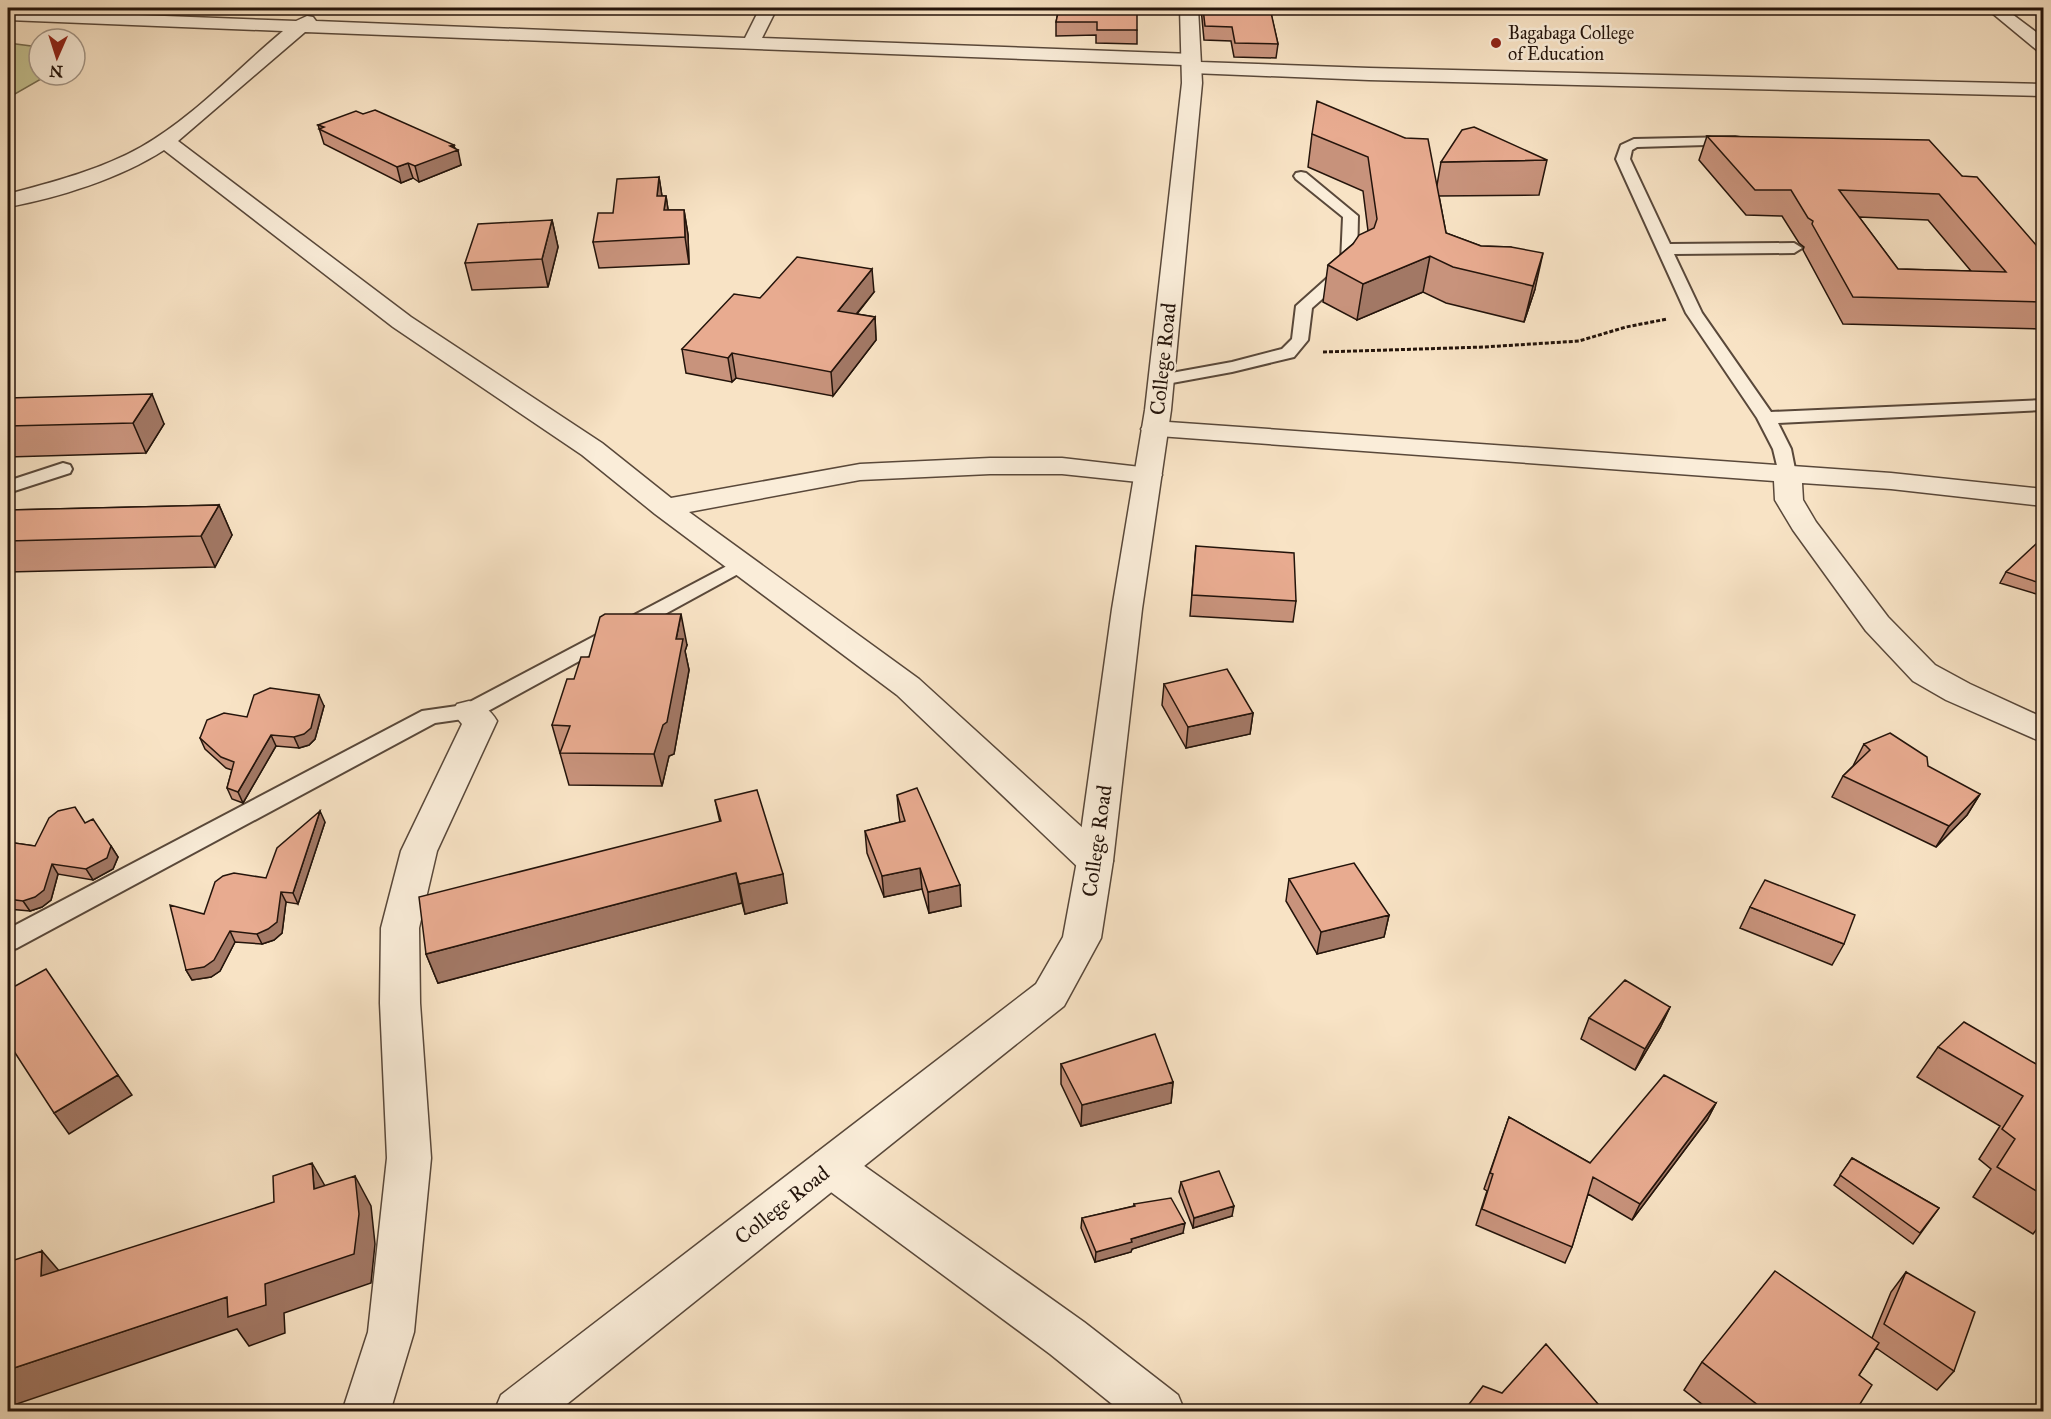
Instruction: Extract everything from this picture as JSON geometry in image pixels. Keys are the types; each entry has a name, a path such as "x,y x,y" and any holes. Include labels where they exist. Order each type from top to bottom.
{"street":[{"path":"8,201 54,188 124,163 165,141 299,26 324,8"},
{"path":"751,43 768,8"},
{"name":"College Road","path":"518,1412 1050,995 1082,938 1095,861 1127,609 1161,380 1192,63 1189,8"},
{"path":"1994,8 2043,47"},
{"path":"8,15 751,43 1192,63 1369,75 2043,90"},
{"path":"165,141 402,322 592,449 665,508 908,687 1095,861"},
{"path":"1154,429 1891,481 2043,498"},
{"path":"665,508 860,472 990,466 1062,466 1148,475"},
{"path":"1787,474 1789,500 1803,524 1876,624 1916,665 1924,673 1958,692 2043,732"},
{"path":"366,1412 391,1332 408,1158 400,1003 400,928 419,851 480,720 469,712"},
{"path":"831,1167 1067,1338 1161,1412"}],"lane":[{"path":"1750,141 1634,143 1626,148 1623,159 1694,313 1767,418 1782,449 1787,474"},
{"path":"1161,380 1232,367 1288,353 1300,340 1304,306 1350,262 1352,216 1301,176"},
{"path":"1664,249 1794,248"},
{"path":"1767,418 2043,405"},
{"path":"8,487 63,469"},
{"path":"8,941 430,716 469,712 742,564"}],"path":[{"path":"1288,353 1483,347 1580,341 1626,327 1694,313"}],"shaded area":[{"path":"8,43 27,45 27,87 8,98"}],"building":[{"path":"1059,8 1137,8 1137,30 1097,30 1097,22 1056,22"},
{"path":"1203,8 1270,8 1278,44 1235,43 1232,27 1205,26"},
{"path":"1317,101 1405,138 1428,139 1446,233 1481,246 1511,247 1543,253 1533,286 1453,267 1430,256 1363,284 1328,265 1353,244 1359,235 1374,228 1377,219 1368,157 1312,134"},
{"path":"375,110 454,145 450,146 458,150 415,166 408,163 397,167 319,129 324,127 318,125 356,111 363,114"},
{"path":"1474,127 1547,160 1441,162 1462,130"},
{"path":"1707,136 1929,140 1962,176 1977,177 2043,253 2043,302 1853,297 1812,224 1813,221 1808,218 1791,190 1755,190","holes":["1839,190 1939,194 2006,272 1898,269"]},
{"path":"659,177 657,196 666,196 664,210 684,210 685,237 593,242 598,213 613,213 617,179"},
{"path":"552,220 542,259 465,263 478,224"},
{"path":"797,257 872,269 838,311 875,317 831,372 732,353 728,358 682,349 734,294 760,298"},
{"path":"152,394 133,423 8,426 8,398"},
{"path":"219,505 201,536 8,541 8,510"},
{"path":"2037,543 2043,543 2043,584 2006,572"},
{"path":"1196,546 1294,553 1296,601 1192,595"},
{"path":"605,614 681,614 676,639 683,639 667,722 663,725 654,754 560,753 570,726 552,725 567,679 574,679 581,657 589,657 600,617"},
{"path":"1227,669 1253,713 1188,727 1164,684"},
{"path":"270,688 319,695 311,728 304,734 294,737 271,735 238,792 227,788 234,762 221,757 200,738 207,720 224,713 247,717 254,695"},
{"path":"1890,733 1927,757 1928,766 1980,794 1949,826 1843,776 1870,750 1864,744"},
{"path":"917,788 960,885 928,892 920,868 882,876 865,831 905,821 897,795"},
{"path":"757,790 783,874 739,884 736,873 426,954 419,897 721,821 715,800"},
{"path":"75,807 85,823 93,819 111,846 107,858 86,869 52,864 44,890 35,897 23,901 8,899 8,842 35,846 49,818 58,811"},
{"path":"320,811 293,893 281,892 277,922 257,934 230,931 214,960 204,967 186,970 170,905 204,914 215,882 223,876 234,873 266,878 277,848"},
{"path":"1354,863 1389,915 1321,932 1289,879"},
{"path":"1765,880 1855,915 1844,944 1750,907"},
{"path":"46,969 118,1075 54,1113 8,1042 8,990"},
{"path":"1625,980 1670,1007 1645,1049 1589,1018"},
{"path":"1964,1022 2043,1068 2043,1195 1997,1167 2015,1139 2002,1129 2023,1096 1938,1047"},
{"path":"1155,1034 1173,1082 1082,1105 1061,1064"},
{"path":"1664,1075 1716,1103 1640,1204 1593,1177 1572,1247 1482,1209 1493,1174 1490,1173 1509,1117 1590,1163"},
{"path":"1852,1158 1939,1208 1920,1233 1840,1175"},
{"path":"312,1163 314,1189 355,1176 359,1214 354,1254 265,1284 266,1305 228,1317 227,1297 8,1370 8,1262 42,1251 41,1276 274,1202 273,1176"},
{"path":"1219,1171 1234,1206 1194,1218 1181,1182"},
{"path":"1171,1198 1185,1223 1096,1252 1082,1218 1135,1206 1134,1204"},
{"path":"1775,1271 1879,1343 1859,1375 1872,1385 1855,1412 1767,1412 1702,1362"},
{"path":"1906,1272 1975,1312 1954,1371 1884,1324"},
{"path":"1546,1344 1605,1412 1463,1412 1483,1386 1502,1393"}],"place":[{"name":"Bagabaga College of Education","path":"1496,43"}]}
